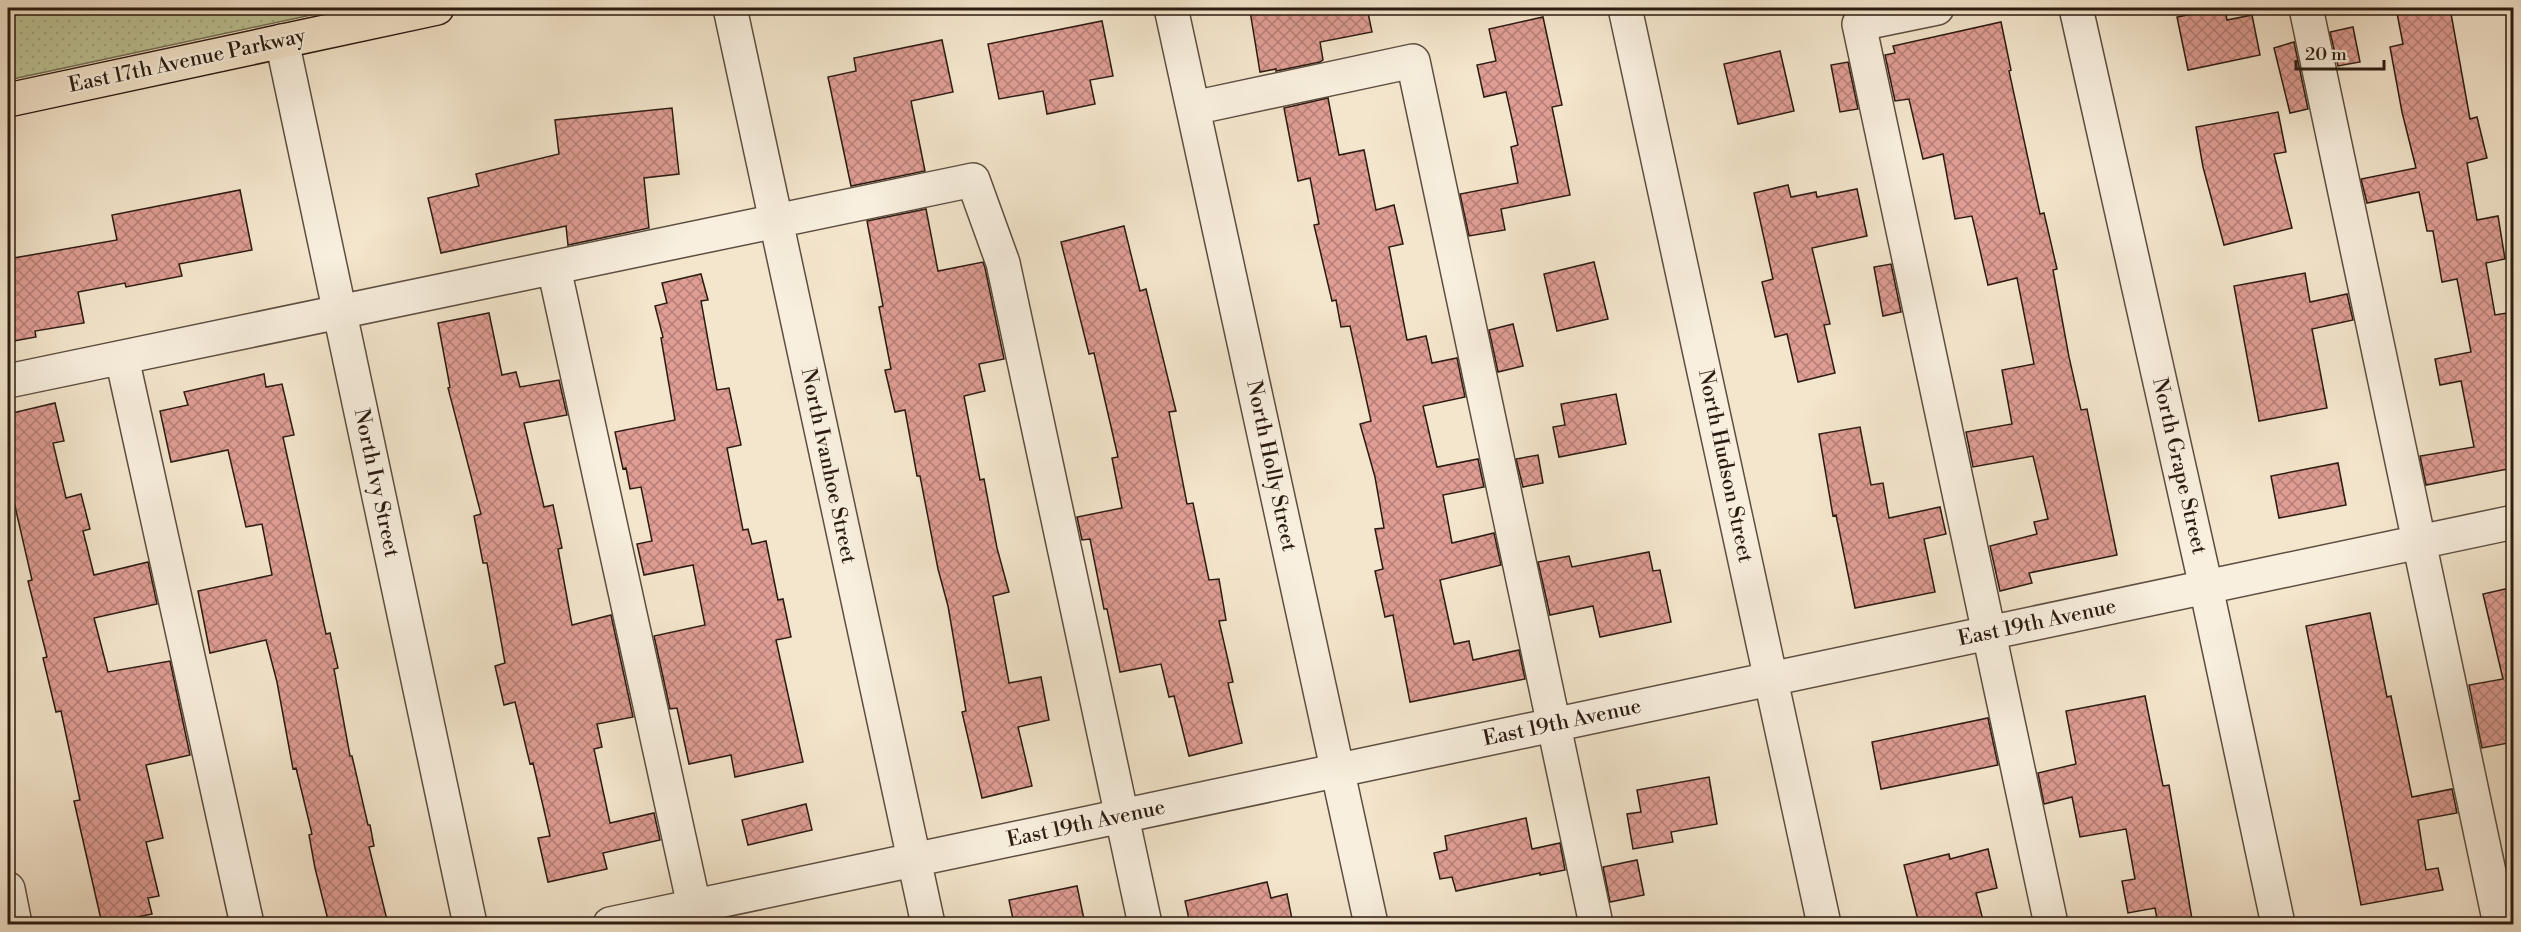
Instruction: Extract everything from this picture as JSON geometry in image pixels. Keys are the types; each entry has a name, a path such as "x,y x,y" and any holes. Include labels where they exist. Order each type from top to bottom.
{"main road":[{"name":"East 17th Avenue Parkway","path":"8,100 437,8"}],"street":[{"name":"North Ivanhoe Street","path":"730,8 928,924"},
{"name":"North Holly Street","path":"1171,8 1371,924"},
{"name":"North Hudson Street","path":"1625,8 1824,924"},
{"path":"1937,8 1859,24 2051,924"},
{"name":"North Grape Street","path":"2076,8 2206,587 2278,924"},
{"path":"2306,8 2500,924"},
{"name":"North Ivy Street","path":"282,41 470,924"},
{"path":"1193,108 1413,61 1596,924"},
{"path":"8,381 340,314 974,180 1003,263 1145,924"},
{"path":"554,268 696,915"},
{"path":"122,358 248,924"},
{"name":"East 19th Avenue","path":"610,924 696,915 914,861 1122,816 2514,522"},
{"path":"8,889 15,924"}],"path":[{"path":"8,18 28,8"}],"green space":[{"path":"8,8 344,8 8,80"}],"building":[{"path":"1257,8 1367,8 1372,32 1320,42 1323,60 1320,62 1260,72 1250,11 1257,10"},
{"path":"2225,8 2227,20 2252,15 2260,55 2188,70 2177,17"},
{"path":"2396,8 2450,8 2470,119 2477,117 2487,158 2467,163 2477,220 2498,216 2505,259 2486,263 2495,315 2514,312 2514,430 2506,432 2513,468 2426,485 2420,456 2474,447 2461,381 2440,385 2435,359 2471,352 2457,279 2442,282 2433,231 2427,231 2419,192 2367,203 2361,179 2416,168 2402,112 2390,47 2403,44"},
{"path":"1543,17 1562,105 1552,107 1570,195 1501,209 1505,230 1469,236 1460,194 1518,183 1511,147 1518,145 1506,92 1484,97 1477,65 1496,61 1489,29"},
{"path":"1102,21 1113,76 1090,80 1095,104 1047,114 1043,91 999,99 988,44"},
{"path":"2001,22 2011,70 2009,71 2040,214 2044,213 2057,269 2053,270 2069,357 2081,410 2087,409 2117,555 2029,573 2032,583 2000,591 1990,546 2037,534 2034,522 2048,519 2033,456 1973,467 1966,432 2012,424 2002,370 2034,364 2017,278 1988,285 1972,216 1955,219 1943,154 1923,159 1909,99 1895,101 1885,55 1895,53 1893,46"},
{"path":"2353,27 2360,62 2338,66 2330,32"},
{"path":"942,40 953,92 911,101 925,171 851,186 828,77 856,71 854,58"},
{"path":"2294,42 2308,109 2290,113 2274,48"},
{"path":"1780,51 1794,111 1738,124 1724,64"},
{"path":"1848,62 1858,109 1840,112 1831,65"},
{"path":"1328,98 1339,155 1364,150 1376,210 1394,205 1403,244 1389,247 1407,340 1426,336 1432,363 1457,358 1465,397 1423,406 1437,467 1478,459 1484,487 1443,495 1452,543 1494,533 1501,565 1440,580 1454,644 1469,641 1473,660 1519,650 1525,679 1410,702 1393,615 1385,617 1375,571 1383,569 1375,529 1384,528 1375,477 1360,424 1371,421 1350,326 1341,327 1336,300 1332,301 1314,225 1319,224 1310,178 1298,181 1284,108"},
{"path":"672,108 679,174 644,178 649,228 568,245 566,226 441,253 428,198 479,186 476,174 559,154 555,120"},
{"path":"2278,112 2286,152 2274,154 2292,228 2224,245 2203,167 2196,127"},
{"path":"1788,185 1791,197 1816,192 1817,197 1857,189 1867,236 1812,248 1830,324 1824,325 1835,373 1798,382 1787,334 1775,337 1762,282 1773,279 1754,193"},
{"path":"240,190 252,250 179,264 182,276 126,287 125,283 78,292 84,323 35,331 36,337 8,342 8,259 117,240 112,215"},
{"path":"926,209 938,271 983,262 985,268 1004,359 979,364 985,391 964,396 980,480 984,479 997,548 1009,592 993,596 1009,683 1041,677 1049,720 1018,727 1032,786 982,798 962,712 966,711 948,606 938,569 920,476 917,476 905,410 895,412 885,370 891,369 879,307 883,306 867,221"},
{"path":"1124,226 1140,291 1146,289 1176,411 1169,412 1187,504 1193,503 1209,580 1219,579 1226,620 1219,621 1233,682 1228,683 1242,743 1189,756 1174,696 1169,697 1161,664 1120,672 1090,539 1082,540 1077,517 1122,508 1112,458 1118,457 1094,353 1089,354 1061,242"},
{"path":"1594,262 1608,319 1557,331 1544,274"},
{"path":"1891,264 1901,312 1883,316 1874,267"},
{"path":"2305,273 2310,302 2347,294 2353,320 2312,329 2327,408 2259,421 2234,286"},
{"path":"701,274 708,300 701,301 717,390 729,388 741,445 727,448 743,530 748,529 752,544 766,541 778,600 783,599 791,637 776,640 803,762 735,777 731,755 689,764 677,708 670,709 654,636 705,625 693,565 644,575 637,544 652,541 641,487 630,489 615,432 675,420 661,338 663,337 655,306 667,303 662,283"},
{"path":"489,313 502,375 516,372 520,387 559,380 567,415 524,423 544,507 553,505 562,548 558,549 572,625 611,615 633,717 597,724 602,747 594,749 610,823 654,813 660,840 603,853 607,869 548,882 538,838 550,836 533,763 530,764 515,702 504,705 495,666 505,663 487,563 483,563 474,516 481,514 448,388 450,387 438,323"},
{"path":"1513,324 1523,366 1498,372 1489,330"},
{"path":"264,374 266,387 282,384 294,435 283,437 326,634 330,633 338,668 334,669 350,756 352,756 368,825 370,825 374,846 369,847 387,920 369,924 329,924 315,868 309,835 312,834 296,768 293,769 277,682 266,640 210,653 198,591 272,575 262,524 246,527 228,450 171,462 160,411 188,405 184,392"},
{"path":"1616,394 1626,444 1559,457 1553,427 1565,425 1561,404"},
{"path":"55,403 64,441 53,443 66,498 81,494 90,529 83,531 94,575 148,562 157,604 94,618 108,672 170,661 190,755 146,765 163,838 146,842 159,896 148,898 152,914 105,924 102,924 74,801 80,800 61,711 56,712 43,658 47,657 28,581 32,580 8,476 8,414"},
{"path":"1860,427 1871,485 1883,483 1889,518 1940,507 1946,534 1924,539 1935,592 1855,608 1836,515 1833,516 1819,434"},
{"path":"1538,455 1543,483 1523,487 1516,459"},
{"path":"2338,463 2346,505 2279,518 2271,476"},
{"path":"1649,552 1653,571 1660,570 1671,622 1600,637 1593,606 1550,615 1538,562 1569,556 1572,567"},
{"path":"2514,587 2514,742 2482,748 2469,685 2503,679 2483,594"},
{"path":"2370,613 2387,697 2391,696 2412,797 2452,789 2457,813 2418,820 2426,870 2438,868 2443,890 2361,905 2306,626"},
{"path":"2145,696 2163,786 2169,785 2192,919 2165,924 2158,924 2155,908 2128,913 2122,881 2135,879 2126,829 2080,837 2072,797 2044,804 2038,773 2076,764 2066,711"},
{"path":"1988,718 1998,765 1881,789 1872,742"},
{"path":"1709,777 1717,824 1671,832 1673,842 1633,849 1627,814 1641,812 1637,790"},
{"path":"806,804 812,830 748,845 742,820"},
{"path":"1526,818 1532,849 1560,843 1565,870 1456,891 1452,877 1440,879 1434,853 1447,850 1445,836"},
{"path":"1988,849 1997,888 1976,893 1984,924 1919,924 1904,865 1949,854 1950,859"},
{"path":"1637,860 1644,895 1610,902 1603,867"},
{"path":"1267,882 1271,898 1287,894 1293,924 1190,924 1185,901"},
{"path":"1077,886 1085,924 1014,924 1009,900"}]}
